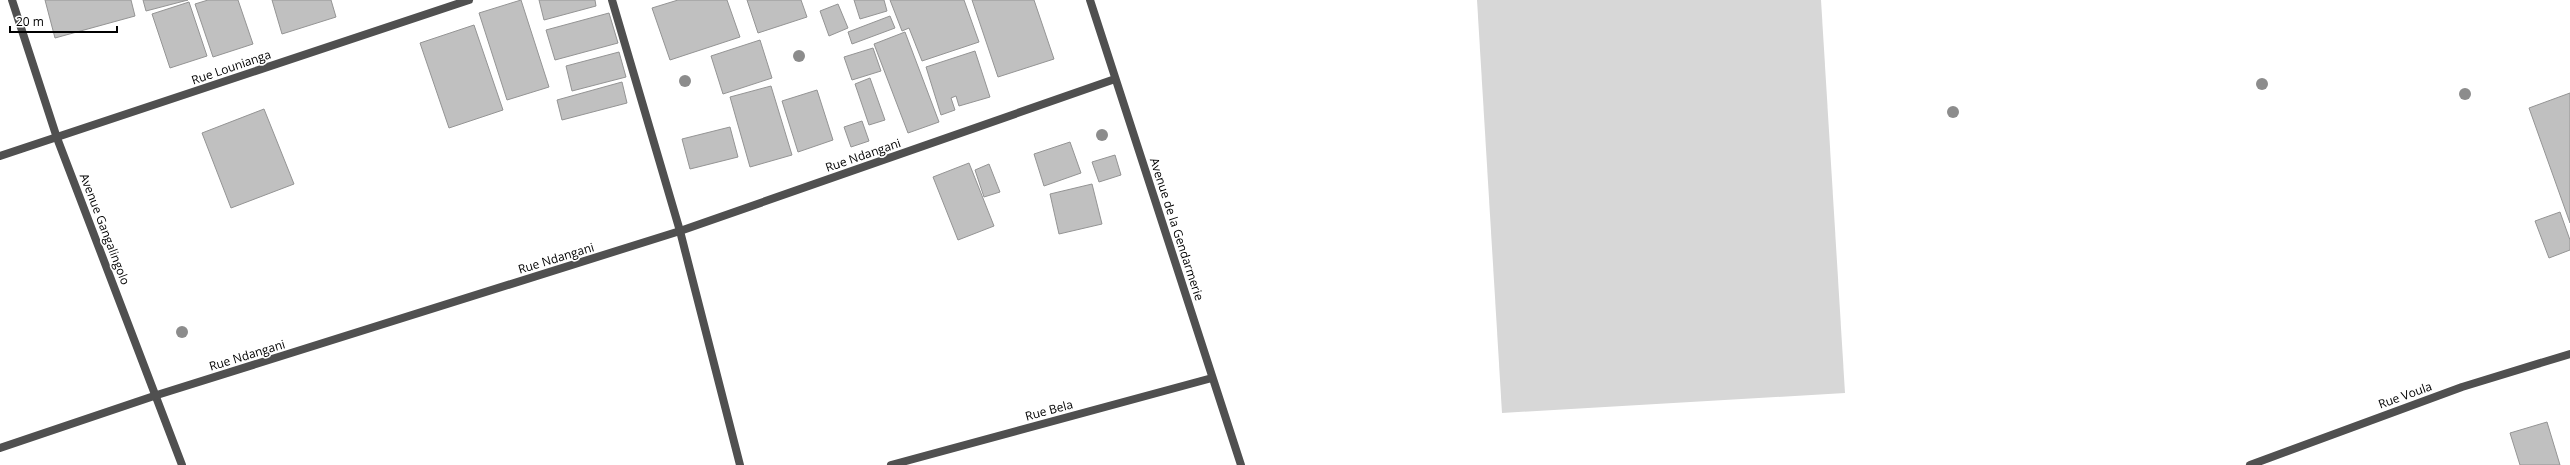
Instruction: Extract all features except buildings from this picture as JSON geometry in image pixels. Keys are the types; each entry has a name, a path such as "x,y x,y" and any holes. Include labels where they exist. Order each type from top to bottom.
{"street":[{"name":"Avenue Gangalingolo","path":"12,0 57,138 157,395 182,465"},
{"name":"Rue Lounianga","path":"0,156 469,0"},
{"path":"612,0 680,231 740,465"},
{"name":"Avenue de la Gendarmerie","path":"1090,0 1241,465"},
{"name":"Rue Ndangani","path":"0,448 157,395 680,231 1115,79"},
{"name":"Rue Voula","path":"2250,465 2462,387 2570,354"},
{"name":"Rue Bela","path":"891,465 1212,378"}],"shaded area":[{"path":"1477,0 1821,0 1845,393 1502,413"}]}
